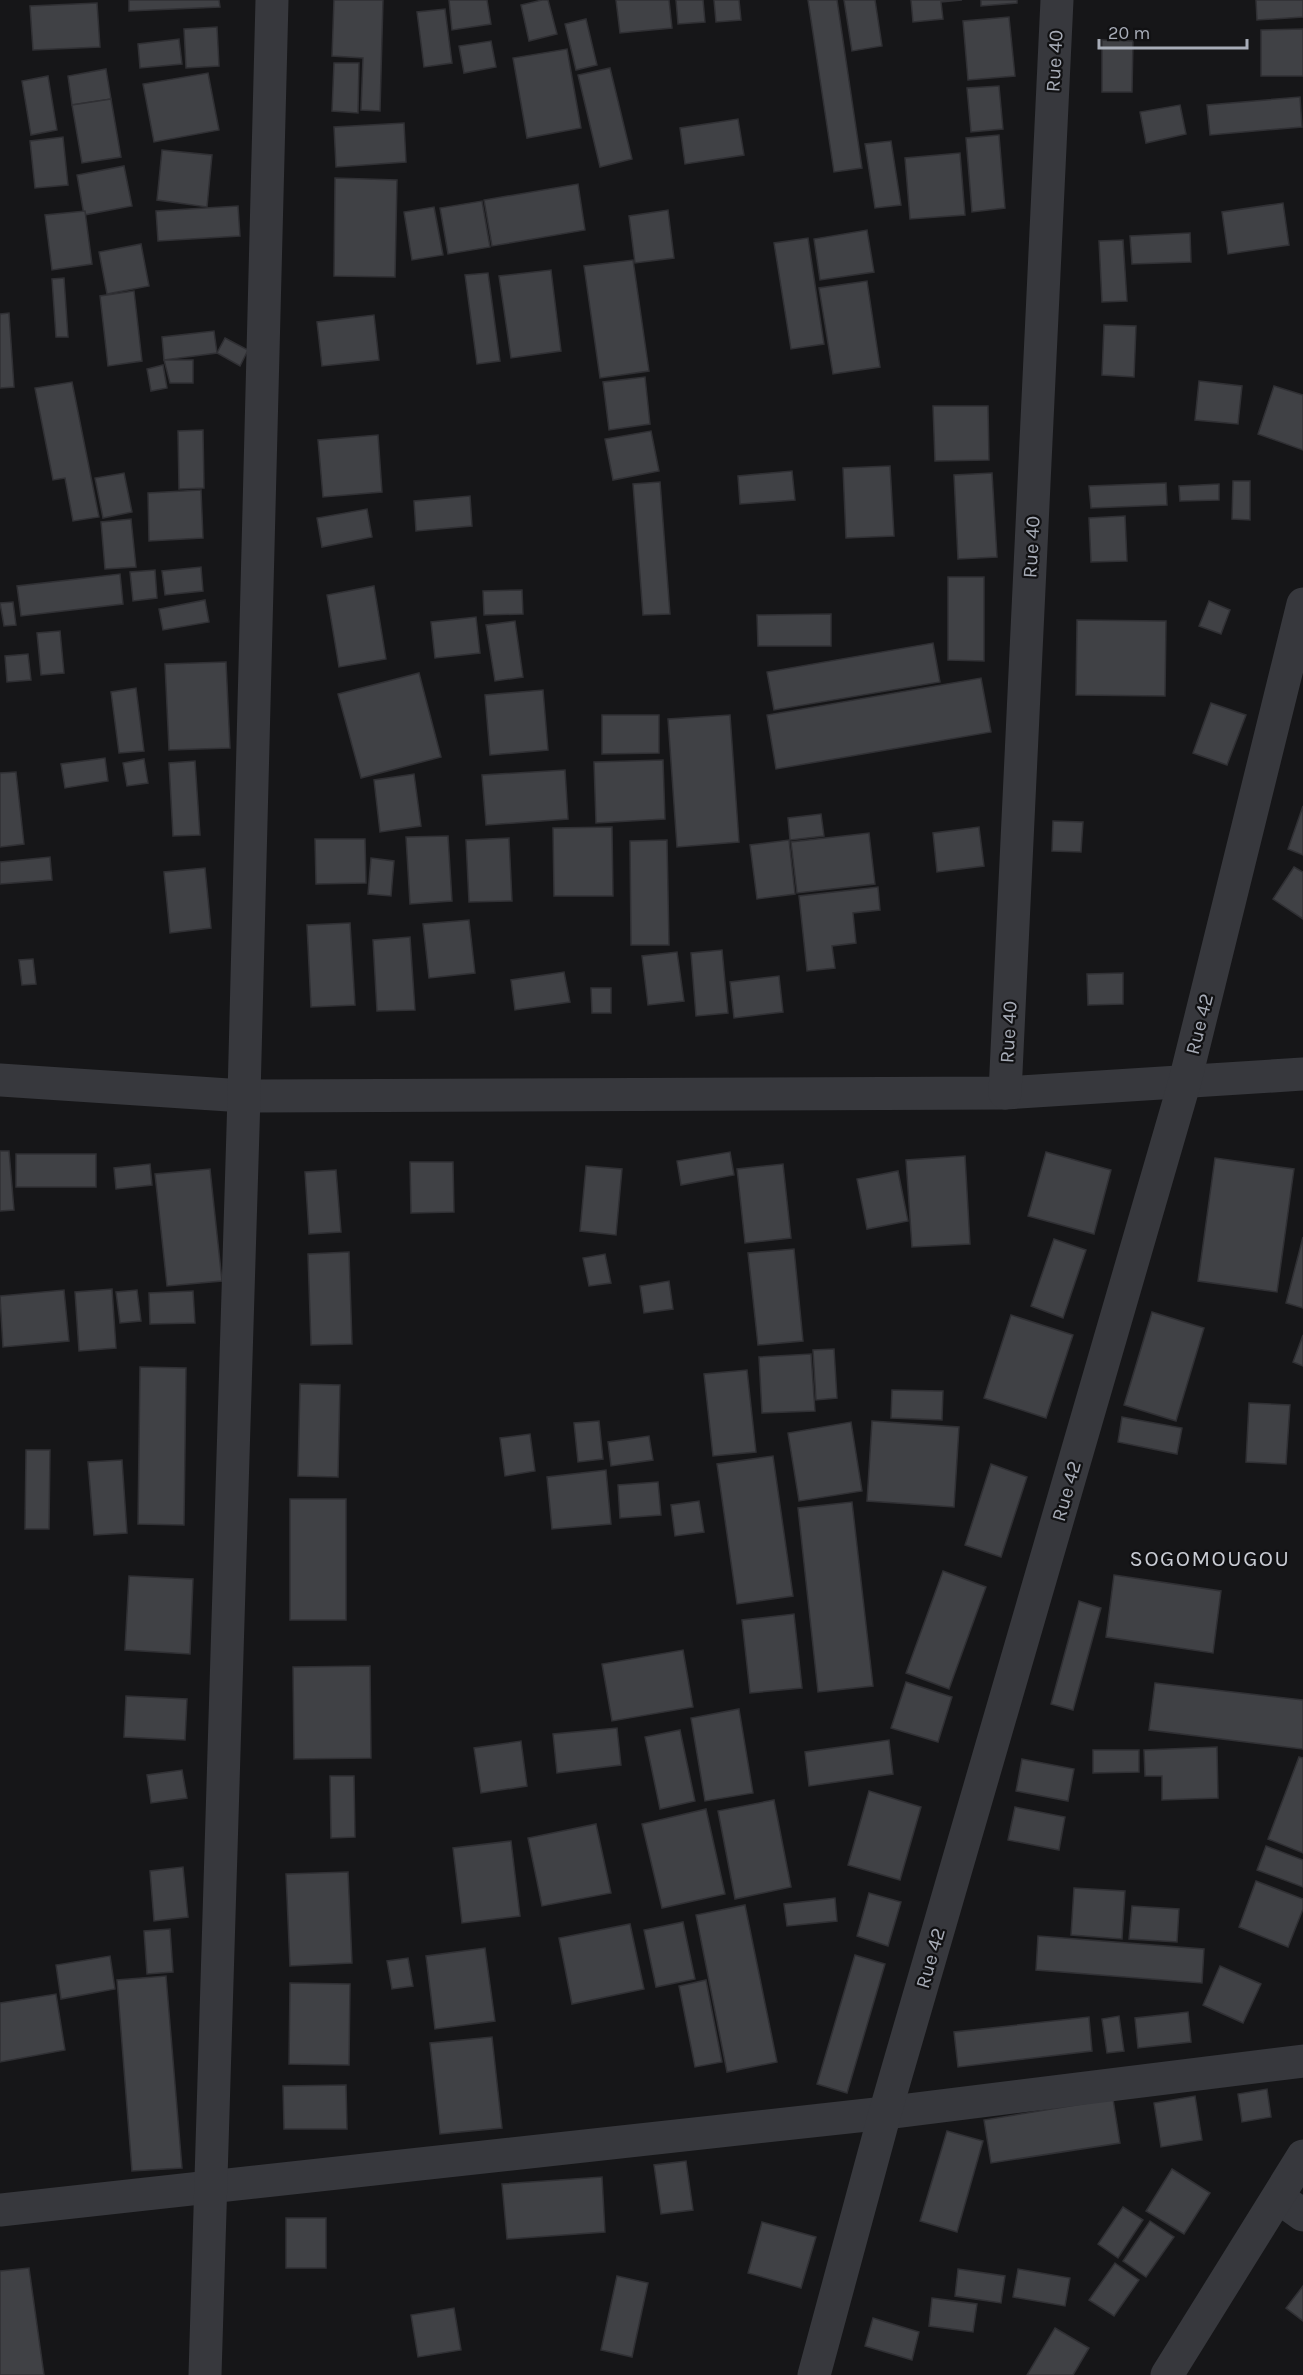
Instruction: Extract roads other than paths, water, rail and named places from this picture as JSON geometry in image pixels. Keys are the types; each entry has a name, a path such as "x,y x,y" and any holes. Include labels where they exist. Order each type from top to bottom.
{"street":[{"path":"205,2375 244,1096 272,0"},
{"name":"Rue 40","path":"1005,1093 1057,0"},
{"name":"Rue 42","path":"814,2375 885,2113 1185,1081 1303,604"},
{"path":"0,1080 244,1096 1005,1093 1303,1074"},
{"path":"0,2210 885,2113 1303,2061"},
{"path":"1167,2375 1291,2206 1303,2156"}],"district":[{"name":"SOGOMOUGOU","path":"1210,1558"}]}
